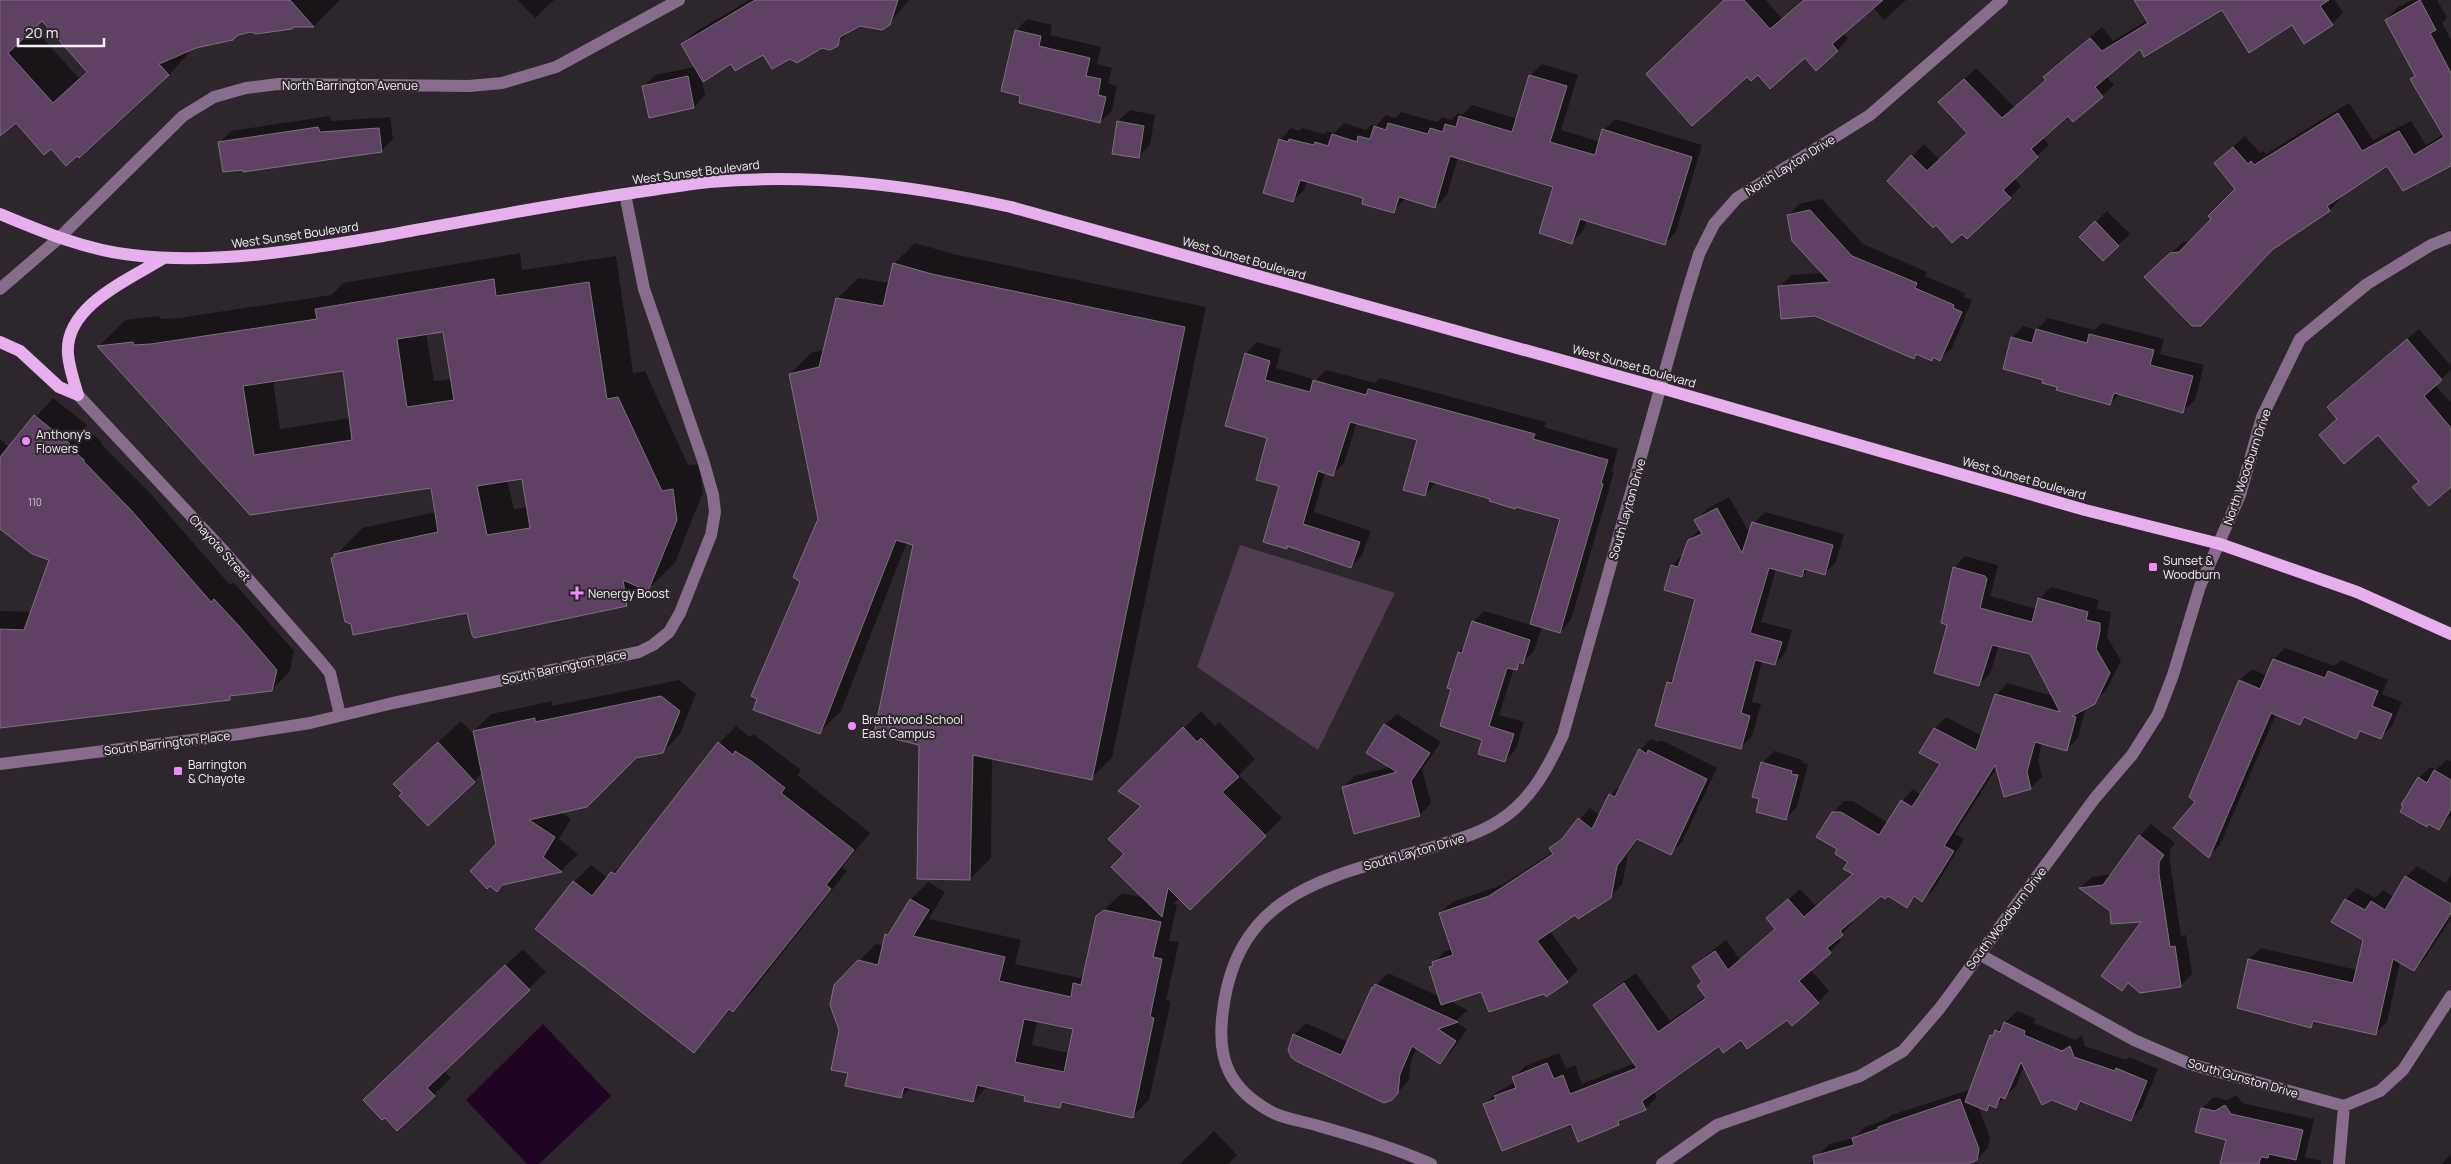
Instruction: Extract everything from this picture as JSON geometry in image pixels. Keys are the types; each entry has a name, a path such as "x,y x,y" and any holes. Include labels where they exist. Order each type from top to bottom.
{"main road":[{"name":"West Sunset Boulevard","path":"0,214 58,239 131,255 164,258 221,259 310,249 625,194 706,182 764,178 832,179 897,185 956,195 1011,207 1661,388 2085,510 2220,544 2357,592 2451,634"},
{"path":"78,395 68,354 69,336 77,318 93,301 164,258"},
{"path":"0,342 20,352 59,387 78,395"}],"street":[{"name":"North Barrington Avenue","path":"0,289 58,239 183,116 214,97 246,88 278,84 469,86 502,84 556,68 679,0"},
{"name":"North Layton Drive","path":"1661,388 1699,254 1714,224 1737,198 1870,115 2002,0"},
{"name":"South Barrington Place","path":"0,764 240,734 340,715 639,652 653,645 669,632 680,613 711,535 715,512 713,495 704,460 644,289 625,194"},
{"name":"North Woodburn Drive","path":"2220,544 2240,495 2262,417 2300,338 2368,284 2431,245 2451,237"},
{"name":"South Layton Drive","path":"1431,1164 1398,1149 1269,1111 1242,1092 1224,1065 1220,1032 1224,993 1237,954 1265,914 1300,890 1339,873 1467,837 1500,820 1526,798 1547,771 1563,735 1661,388"},
{"name":"Chayote Street","path":"78,395 222,549 321,662 330,673 340,715"},
{"name":"South Woodburn Drive","path":"1662,1164 1717,1125 1860,1076 1903,1051 1940,1008 2095,798 2132,754 2158,714 2173,675 2200,586 2220,544"},
{"name":"South Gunston Drive","path":"1979,954 2134,1040 2190,1064 2344,1106"},
{"path":"2339,1164 2344,1106 2380,1091 2402,1070 2451,996"}],"shaded area":[{"path":"1240,545 1395,593 1318,750 1197,667"},
{"path":"543,1024 611,1096 539,1164 527,1164 466,1100"}],"building":[{"path":"0,0 290,0 314,27 294,27 292,29 256,34 251,32 238,35 233,40 196,48 159,64 169,75 79,158 77,156 66,166 51,149 44,155 16,123 0,136","holes":["42,21 87,72 53,103 8,53"]},
{"path":"755,0 898,0 890,25 882,30 860,26 840,37 838,46 830,50 822,48 797,63 790,59 772,69 763,55 735,71 731,64 703,82 681,44"},
{"path":"1724,0 1744,0 1770,29 1804,0 1883,0 1832,44 1838,51 1816,71 1805,58 1770,89 1758,75 1751,81 1747,77 1692,126 1646,74"},
{"path":"2134,0 2329,0 2320,6 2333,25 2304,44 2292,25 2249,53 2222,10 2144,57 2140,49 2095,87 2103,97 2073,122 2068,116 2031,149 2038,157 2003,190 2011,198 1967,239 1962,234 1952,243 1936,225 1933,228 1887,181 1911,155 1927,171 1967,133 1938,102 1964,79 2002,118 2046,80 2043,77 2090,38 2102,51 2148,23"},
{"path":"2420,0 2436,30 2430,33 2451,73 2451,166 2403,191 2387,166 2327,206 2330,211 2272,250 2201,326 2192,326 2144,277 2170,253 2179,252 2211,219 2208,216 2235,189 2214,163 2233,147 2248,164 2251,161 2254,165 2338,113 2362,151 2399,131 2414,155 2444,137 2410,79 2415,76 2385,20"},
{"path":"1015,30 1041,36 1039,46 1090,58 1086,76 1101,79 1098,95 1106,97 1100,123 1019,103 1020,96 1001,91"},
{"path":"1529,75 1567,86 1550,142 1595,155 1602,129 1692,157 1665,245 1580,219 1572,244 1539,233 1553,187 1450,156 1435,208 1399,197 1394,213 1362,204 1363,198 1300,180 1293,202 1263,193 1279,139 1288,142 1289,139 1314,145 1315,142 1328,146 1332,134 1357,142 1358,136 1370,139 1374,126 1386,130 1388,123 1428,134 1430,128 1443,132 1445,124 1456,127 1459,116 1512,132"},
{"path":"688,76 694,108 649,118 642,86"},
{"path":"1117,121 1144,126 1139,158 1112,154"},
{"path":"318,127 320,132 379,128 382,152 243,172 243,170 223,172 218,142"},
{"path":"1810,210 1852,256 1917,283 1915,288 1954,305 1953,308 1962,312 1940,361 1933,357 1932,361 1916,354 1914,359 1815,316 1781,319 1778,286 1830,282 1792,241 1787,215"},
{"path":"2095,221 2119,246 2103,261 2079,237"},
{"path":"893,263 932,274 1185,327 1092,780 973,755 970,880 917,879 919,745 874,734 913,545 896,540 820,734 753,710 757,699 751,696 800,582 793,577 818,519 789,374 819,367 836,298 883,306"},
{"path":"494,279 496,296 589,282 607,399 618,397 662,491 673,489 677,520 648,591 623,580 627,606 474,638 467,613 353,635 351,624 345,622 331,558 334,557 334,554 438,532 431,488 250,515 97,346 133,342 134,345 151,344 317,319 315,309","holes":["443,332 454,400 407,407 397,339","343,371 352,440 254,455 243,386","522,479 530,528 487,535 477,486"]},
{"path":"2036,329 2087,343 2089,334 2154,350 2150,365 2193,376 2183,413 2114,393 2110,405 2056,390 2057,387 2042,383 2043,380 2003,369 2011,337 2032,343"},
{"path":"2407,339 2442,380 2424,396 2451,428 2451,487 2429,506 2412,487 2419,482 2378,435 2344,464 2319,435 2337,419 2327,407"},
{"path":"1245,353 1270,361 1265,380 1310,392 1313,380 1366,395 1368,389 1535,434 1533,439 1608,460 1601,483 1603,484 1560,633 1530,624 1560,519 1516,507 1515,509 1489,501 1490,499 1429,481 1425,496 1403,490 1417,440 1350,422 1333,476 1318,471 1303,524 1360,542 1351,568 1287,546 1287,549 1263,542 1279,486 1256,480 1267,438 1225,426"},
{"path":"34,415 70,444 68,446 84,460 131,510 211,602 214,599 277,670 272,691 230,696 230,700 0,728 0,629 24,630 49,560 32,554 0,529 0,457"},
{"path":"1717,508 1742,553 1752,522 1833,545 1825,575 1804,569 1802,577 1769,568 1750,633 1782,642 1775,665 1755,660 1741,713 1750,716 1741,749 1655,726 1667,682 1672,683 1695,599 1664,590 1671,565 1678,567 1688,540 1702,534 1694,520"},
{"path":"1953,567 1985,576 1987,579 1980,608 2032,622 2038,598 2088,612 2086,620 2100,623 2096,649 2110,673 2095,704 2072,716 2076,717 2067,751 2035,742 2027,772 2031,789 2004,797 1995,765 1944,846 1954,851 1922,902 1914,896 1907,908 1888,896 1885,899 1881,896 1840,931 1843,935 1827,948 1831,953 1799,981 1819,1003 1792,1026 1787,1020 1747,1049 1741,1040 1723,1053 1719,1046 1642,1101 1646,1110 1618,1121 1619,1125 1578,1142 1571,1124 1502,1151 1483,1104 1496,1099 1494,1096 1516,1088 1512,1077 1547,1063 1554,1079 1563,1075 1570,1094 1637,1068 1593,1005 1624,983 1658,1032 1706,998 1697,986 1702,982 1692,967 1715,951 1728,970 1775,929 1766,918 1788,899 1804,917 1853,874 1843,869 1848,862 1835,854 1837,849 1816,837 1832,812 1841,812 1879,835 1901,800 1912,807 1940,764 1919,753 1934,728 1976,750 1995,694 2060,712 2030,654 1992,645 1979,686 1934,673 1947,625 1941,623"},
{"path":"1472,621 1530,640 1523,664 1519,662 1517,670 1507,668 1489,726 1514,734 1505,762 1478,754 1482,740 1440,726 1451,689 1447,688 1458,652 1462,653"},
{"path":"2273,659 2325,678 2328,671 2378,691 2372,706 2392,714 2381,739 2360,731 2356,739 2304,717 2300,725 2271,713 2209,858 2173,828 2195,802 2189,797 2239,680 2260,689"},
{"path":"661,696 680,711 663,753 636,758 587,807 529,820 555,837 543,857 562,872 502,885 497,892 490,886 487,889 470,871 496,844 473,731 535,718 535,722"},
{"path":"1384,724 1430,753 1411,781 1420,816 1354,834 1342,787 1397,772 1366,753"},
{"path":"1183,727 1197,742 1201,738 1239,777 1222,792 1266,836 1190,910 1168,888 1162,917 1111,867 1124,854 1108,839 1141,806 1118,791"},
{"path":"438,742 475,782 428,826 399,796 402,793 393,784"},
{"path":"718,742 733,755 735,751 751,761 785,788 781,793 854,850 826,885 831,889 733,1012 729,1009 694,1053 535,929 573,881 592,896 611,872 615,874"},
{"path":"1639,749 1647,754 1648,750 1707,779 1671,855 1637,839 1617,866 1611,898 1578,919 1575,915 1537,941 1568,982 1546,997 1544,994 1489,1012 1481,992 1441,1005 1429,967 1433,966 1432,962 1453,955 1439,913 1489,896 1553,854 1549,848 1562,839 1578,818 1592,829 1609,794 1615,797"},
{"path":"1761,762 1792,771 1791,774 1798,775 1786,820 1756,812 1759,799 1752,797"},
{"path":"2434,770 2451,780 2451,809 2439,830 2428,824 2427,827 2400,812 2403,806 2401,805 2418,777 2427,783"},
{"path":"2139,835 2164,855 2159,862 2159,874 2170,947 2175,946 2181,987 2140,993 2128,983 2122,991 2101,976 2141,922 2111,924 2110,911 2079,888 2103,885"},
{"path":"2405,876 2451,904 2451,913 2414,971 2393,959 2376,1035 2313,1021 2311,1028 2237,1008 2248,959 2353,983 2363,940 2331,922 2345,899 2365,910 2371,901 2385,910"},
{"path":"910,899 929,910 913,936 1005,957 999,981 1071,997 1073,983 1081,985 1096,916 1104,910 1161,922 1153,957 1162,959 1150,1017 1154,1018 1133,1118 1062,1102 1060,1108 1024,1101 1025,1096 977,1085 973,1102 904,1087 901,1098 845,1086 848,1073 831,1070 839,1030 830,1005 834,985 858,960 878,965 885,934 888,935","holes":["1024,1019 1073,1029 1064,1072 1015,1062"]},
{"path":"505,965 530,990 427,1088 435,1096 397,1131 385,1118 382,1120 363,1100"},
{"path":"1375,984 1458,1022 1438,1029 1456,1041 1440,1064 1412,1046 1400,1074 1398,1093 1392,1100 1384,1103 1296,1061 1291,1057 1288,1050 1293,1034 1341,1055"},
{"path":"2004,1022 2025,1031 2024,1035 2062,1051 2070,1046 2074,1057 2115,1071 2116,1068 2147,1081 2131,1121 2080,1101 2076,1110 2052,1100 2042,1105 2021,1062 2005,1099 2000,1097 1996,1108 1989,1105 1987,1111 1965,1102 1990,1035 1993,1036 1995,1030 2000,1032"},
{"path":"1960,1099 1979,1149 1977,1160 1968,1164 1814,1164 1813,1156 1854,1145 1852,1138 1878,1129 1878,1127"},
{"path":"2225,1105 2231,1114 2303,1130 2296,1160 2269,1154 2268,1158 2261,1157 2259,1164 2220,1164 2226,1140 2195,1132 2201,1108 2215,1111"}],"place":[{"name":"Anthony's Flowers","path":"26,441"},
{"name":"Sunset & Woodburn","path":"2153,567"},
{"name":"Nenergy Boost","path":"577,593"},
{"name":"Brentwood School East Campus","path":"852,726"},
{"name":"Barrington & Chayote","path":"178,771"}]}
